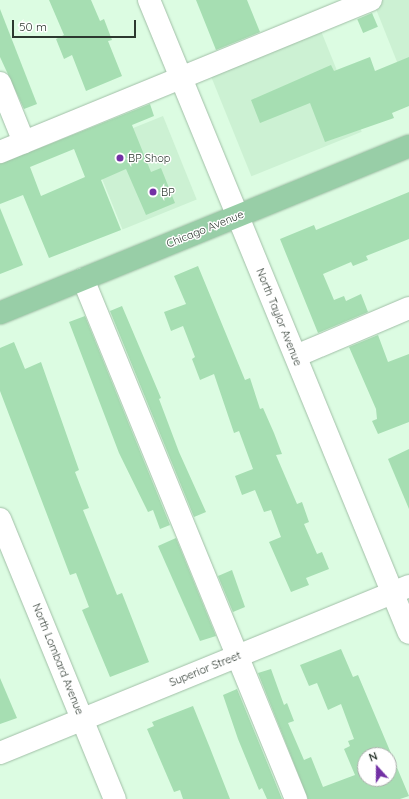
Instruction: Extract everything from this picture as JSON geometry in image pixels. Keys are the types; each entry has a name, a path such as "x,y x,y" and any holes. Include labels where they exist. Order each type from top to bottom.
{"main road":[{"name":"Chicago Avenue","path":"0,313 409,146"}],"street":[{"name":"North Taylor Avenue","path":"149,0 296,356 401,589 409,633"},
{"path":"0,152 181,78 331,8 371,0"},
{"path":"0,83 24,142"},
{"path":"83,279 296,799"},
{"path":"296,356 409,308"},
{"name":"North Lombard Avenue","path":"0,519 115,799"},
{"name":"Superior Street","path":"0,753 401,589"}],"shaded area":[{"path":"383,0 409,0 409,92 374,4"},
{"path":"319,26 362,132 251,176 209,71"},
{"path":"163,116 197,199 123,229 89,146"}],"building":[{"path":"49,0 91,0 100,21 104,19 112,40 108,41 122,76 86,91 72,55 64,59 56,39 64,35"},
{"path":"196,0 247,0 260,32 216,50"},
{"path":"0,9 37,104 24,109 0,57"},
{"path":"372,13 378,27 363,33 357,19"},
{"path":"370,57 375,71 409,57 409,106 392,113 394,118 325,142 310,103 260,123 251,100 331,65 334,71"},
{"path":"150,104 154,116 132,125 151,172 161,168 175,203 146,215 126,169 101,180 121,230 49,258 23,195 0,204 0,164","holes":["74,149 85,177 41,196 30,167"]},
{"path":"409,192 409,239 366,256 368,260 353,266 351,262 323,274 334,300 344,296 346,301 361,294 368,312 318,333 280,239 314,225 316,230"},
{"path":"0,208 23,265 0,274"},
{"path":"198,266 245,380 250,378 260,409 263,408 274,433 282,454 276,455 297,504 302,502 309,522 304,524 317,554 322,552 329,569 306,578 309,585 291,592 269,542 281,537 271,510 264,512 255,490 242,495 235,476 253,469 239,431 234,433 214,374 200,380 192,359 195,357 183,326 171,331 164,312 186,304 174,276"},
{"path":"122,306 161,398 159,399 179,452 206,512 194,517 110,311"},
{"path":"85,316 170,525 160,529 153,510 148,512 119,453 69,322"},
{"path":"378,335 388,362 409,354 409,422 378,434 372,421 377,419 376,409 349,347"},
{"path":"14,342 25,369 41,362 79,470 75,472 89,508 83,510 117,595 122,593 149,662 110,677 82,610 89,607 76,573 70,575 0,391 0,348"},
{"path":"409,449 409,509 388,459"},
{"path":"176,538 216,636 200,641 158,546"},
{"path":"232,570 245,607 233,612 218,576"},
{"path":"341,649 353,677 358,675 388,747 357,747 357,787 397,787 397,768 409,796 400,799 308,799 258,673 271,669 284,705 287,703 294,721 288,723 304,760 311,757 323,787 355,775 344,749 350,746 348,741 354,739 341,704 328,710 317,683 309,686 300,665"},
{"path":"0,678 17,718 0,724"},
{"path":"237,689 282,799 267,799 262,788 259,790 238,739 223,695"},
{"path":"193,706 230,799 183,799 180,790 174,792 147,729 154,726 152,722"}],"place":[{"name":"BP Shop","path":"120,158"},
{"name":"BP","path":"153,192"}]}
